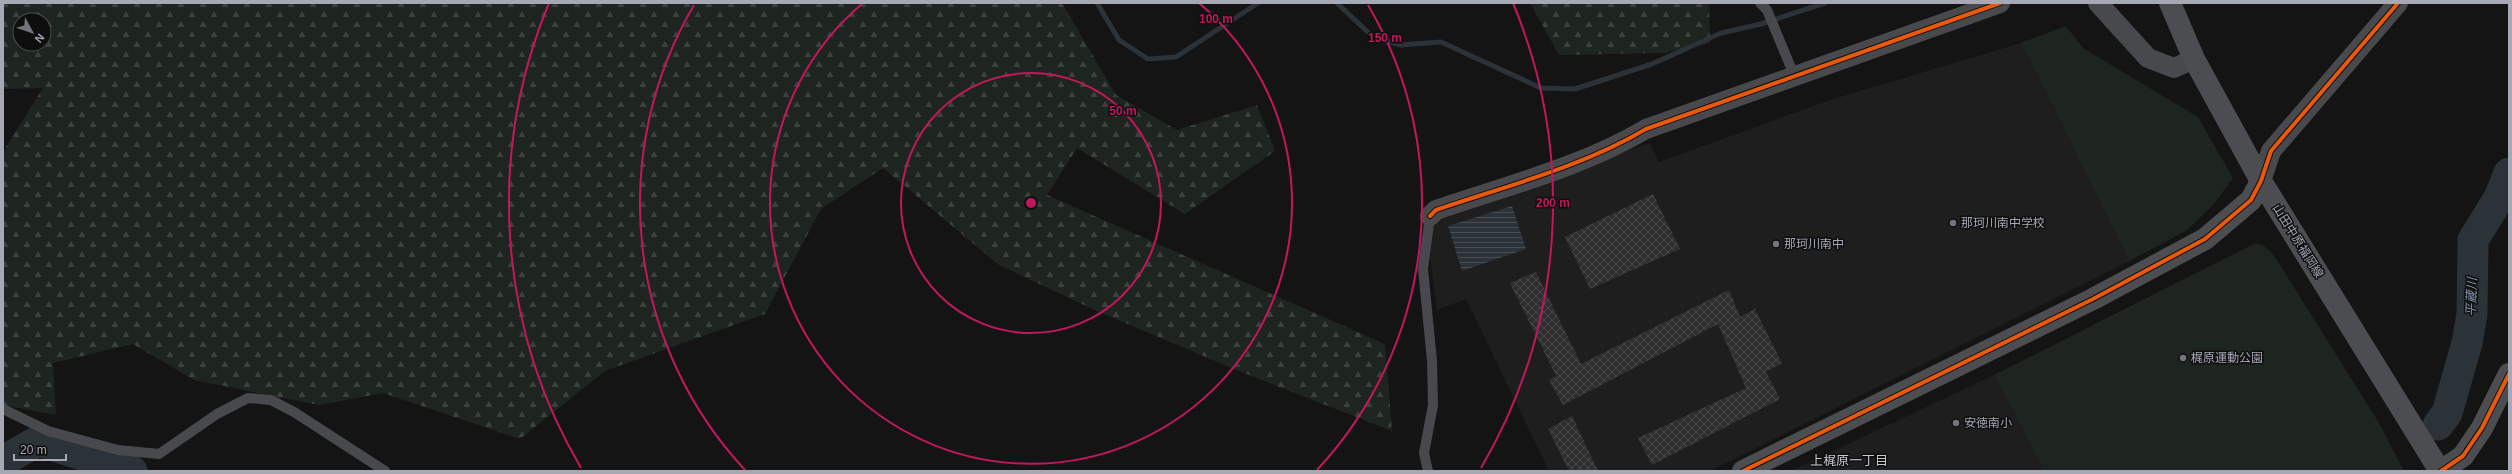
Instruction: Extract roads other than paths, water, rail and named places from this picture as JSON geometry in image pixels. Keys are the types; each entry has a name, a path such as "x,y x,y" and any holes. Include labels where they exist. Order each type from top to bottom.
{"street":[{"path":"1430,216 1436,210 1566,166 1619,145 1646,129 1794,75 2000,3"},
{"path":"2098,3 2148,58 2174,68 2194,59"},
{"name":"山田中原福岡線","path":"2170,3 2194,59 2261,180 2438,466"},
{"path":"1743,471 2093,299 2205,239 2251,200 2261,180 2271,151 2398,3"},
{"path":"2438,466 2463,456 2482,428 2509,374"}],"lane":[{"path":"1760,3 1767,10 1794,75"},
{"path":"1428,471 1424,453 1433,397 1432,361 1423,269 1430,216"},
{"path":"3,409 48,430 118,450 159,454 217,414 248,398 271,400 294,412 385,471"}],"waterway":[{"path":"1097,3 1119,40 1148,59 1176,57 1258,3"},
{"path":"1337,3 1374,38 1401,45 1441,42 1541,88 1575,89 1652,64 1721,33 1761,24 1825,3"},
{"name":"平蔵川","path":"2438,425 2447,413 2467,343 2472,314 2473,240 2499,198 2509,173"},
{"name":"平蔵川","path":"3,461 38,441 132,471"}],"place":[{"name":"那珂川南中学校","path":"1953,223"},
{"name":"那珂川南中","path":"1776,244"},
{"name":"梶原運動公園","path":"2183,358"},
{"name":"安徳南小","path":"1956,423"}],"district":[{"name":"上梶原一丁目","path":"1849,460"}]}
